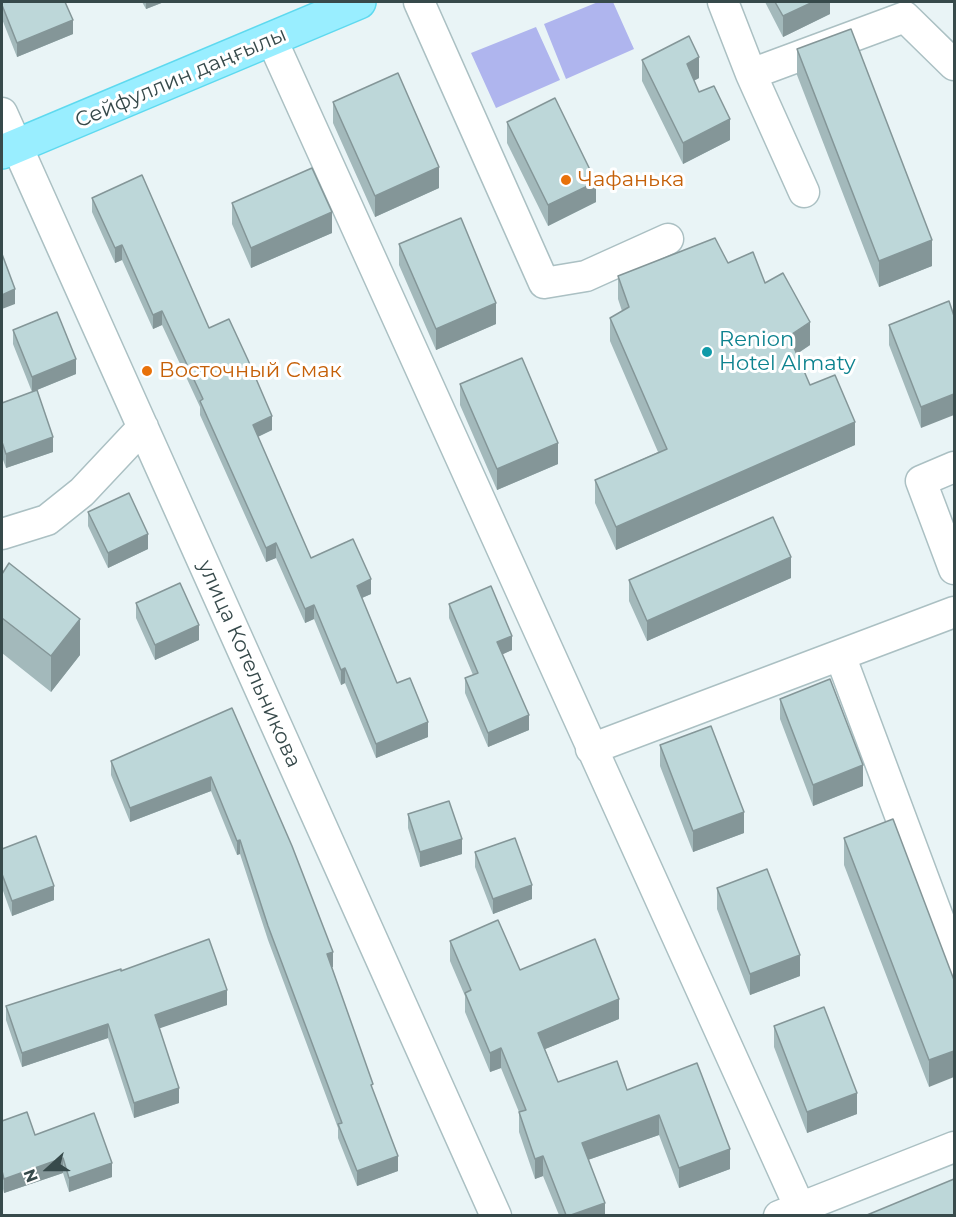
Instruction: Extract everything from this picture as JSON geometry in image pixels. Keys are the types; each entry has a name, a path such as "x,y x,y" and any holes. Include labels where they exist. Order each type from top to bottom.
{"main road":[{"name":"Сейфуллин даңғылы","path":"9,149 359,2"}],"street":[{"path":"419,2 544,283 586,276 668,239"},
{"path":"723,2 751,74 804,192"},
{"path":"751,74 905,17 954,65"},
{"path":"272,40 591,749 790,1212 954,1148"},
{"name":"улица Котельникова","path":"2,113 9,149 143,427 496,1215"},
{"path":"2,534 47,520 82,492 143,427"},
{"path":"954,467 921,482 954,568"},
{"path":"591,749 954,612"},
{"path":"840,655 954,960"}],"shaded area":[{"path":"598,2 613,2 634,49 566,79 544,24"},
{"path":"536,27 560,80 496,108 471,53"}],"building":[{"path":"2,2 65,2 73,20 17,43"},
{"path":"775,2 813,2 783,16"},
{"path":"851,29 932,240 879,261 797,49"},
{"path":"689,36 699,57 687,64 699,92 714,86 730,119 683,143 642,60"},
{"path":"398,73 439,167 375,196 333,102"},
{"path":"555,98 596,182 548,205 507,122"},
{"path":"312,168 332,212 251,248 232,203"},
{"path":"142,175 209,328 229,319 248,360 272,416 253,425 311,558 353,539 371,579 357,586 397,683 410,678 428,722 376,744 345,668 341,670 314,605 305,609 276,543 266,548 200,401 203,399 162,311 153,315 122,245 115,248 92,198"},
{"path":"461,218 496,303 436,329 399,244"},
{"path":"715,238 728,263 753,252 765,283 783,273 810,322 789,336 810,385 835,375 855,422 616,527 595,480 667,449 610,318 629,307 618,276"},
{"path":"2,254 15,289 2,295"},
{"path":"949,301 954,316 954,394 921,407 889,325"},
{"path":"57,312 76,359 32,377 13,330"},
{"path":"522,358 558,443 497,469 460,384"},
{"path":"37,390 53,437 6,454 2,442 2,403"},
{"path":"129,493 148,534 108,553 88,512"},
{"path":"773,517 791,557 647,621 629,580"},
{"path":"9,563 80,619 51,656 2,618 2,574"},
{"path":"180,583 199,625 155,645 136,603"},
{"path":"491,586 512,636 497,642 529,715 488,733 465,678 478,673 449,604"},
{"path":"830,679 863,765 813,785 780,699"},
{"path":"232,708 292,846 333,952 327,954 373,1084 371,1085 398,1156 357,1171 338,1124 342,1123 268,926 240,840 237,841 211,777 130,808 111,761"},
{"path":"711,726 744,812 693,831 660,745"},
{"path":"449,801 462,839 420,852 408,814"},
{"path":"893,819 954,980 954,1051 929,1060 844,838"},
{"path":"36,836 54,886 12,901 2,874 2,849"},
{"path":"515,838 532,885 493,899 475,852"},
{"path":"767,869 800,955 750,974 717,888"},
{"path":"498,920 520,970 595,939 619,999 538,1033 558,1082 617,1061 627,1090 697,1063 730,1149 679,1168 659,1115 582,1143 605,1203 566,1215 543,1156 535,1159 519,1112 526,1110 501,1048 490,1053 465,993 471,990 450,941"},
{"path":"209,939 227,990 155,1015 179,1088 134,1103 108,1024 22,1053 6,1006 121,969 121,971"},
{"path":"824,1007 857,1093 807,1112 774,1026"},
{"path":"27,1112 35,1135 94,1113 112,1163 69,1178 63,1158 4,1179 2,1121"},
{"path":"954,1179 954,1215 867,1215"}],"place":[{"name":"Чафанька","path":"566,180"},
{"name":"Renion Hotel Almaty","path":"707,352"},
{"name":"Восточный Смак","path":"147,371"}]}
